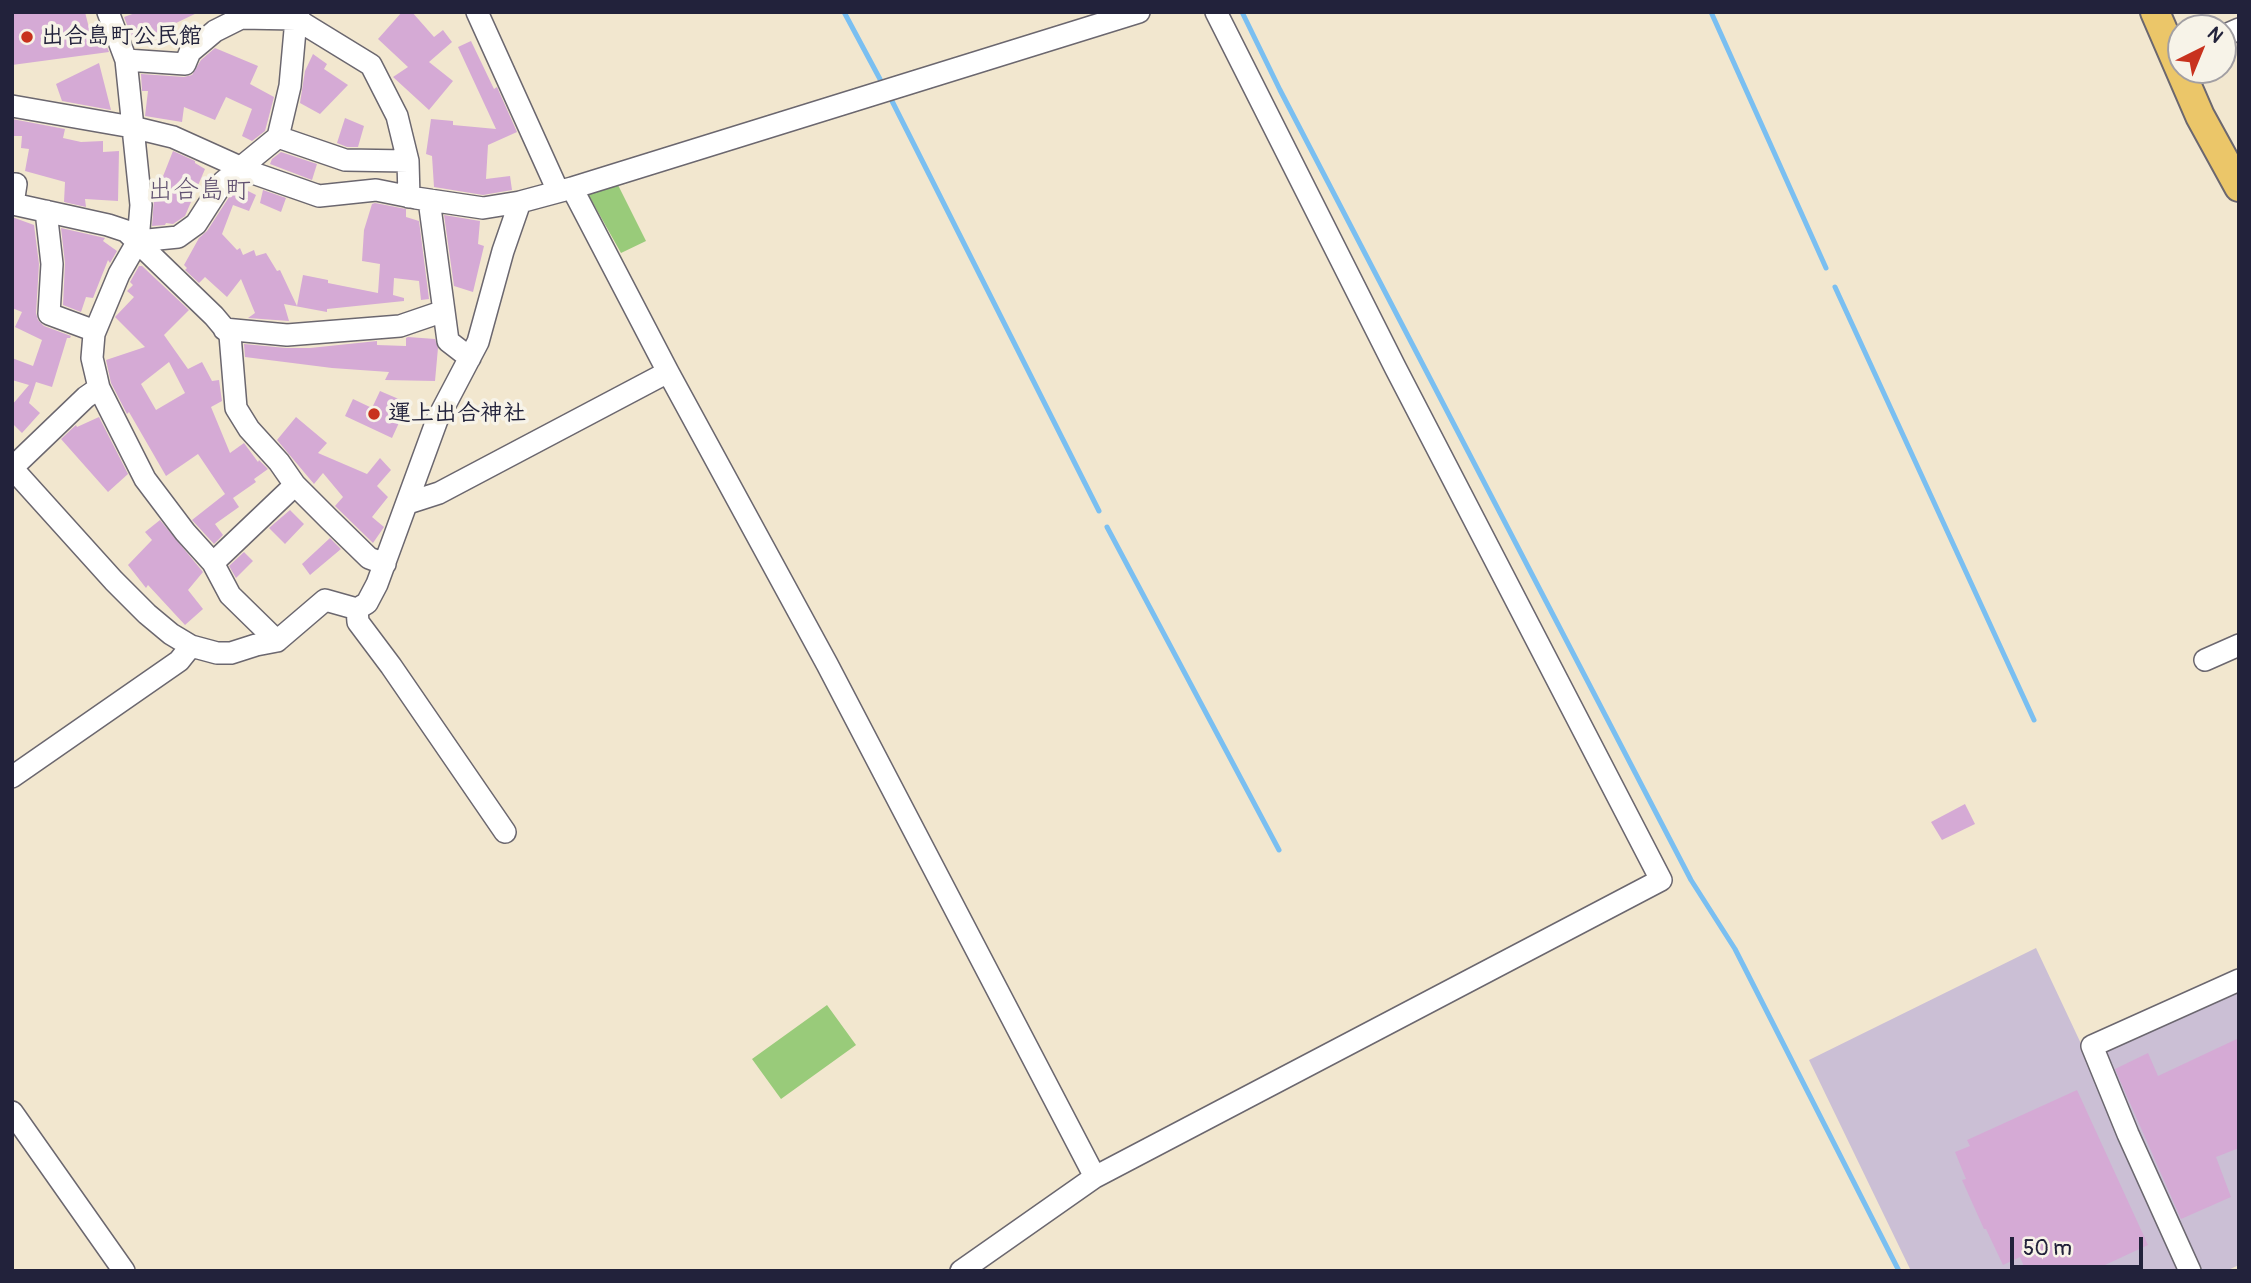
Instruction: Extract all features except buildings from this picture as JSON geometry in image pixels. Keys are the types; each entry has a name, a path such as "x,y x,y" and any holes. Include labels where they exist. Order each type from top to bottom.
{"main road":[{"path":"2155,12 2167,35"},
{"path":"2188,84 2200,116 2239,187"}],"street":[{"path":"108,12 126,60 141,205 138,242 119,274 95,331 93,358 99,388 145,479 185,532 213,563 230,595 277,641"},
{"path":"477,12 565,189 827,664 1095,1177"},
{"path":"12,106 173,137 319,197 376,190 483,208 520,202 565,189 1139,12"},
{"path":"961,1271 1095,1177 1661,880 1396,369 1216,12"},
{"path":"126,60 185,64 190,52 215,31 241,18 297,16 371,65 397,116 419,199 448,341 470,358"},
{"path":"138,242 178,237 195,224 223,182 278,137 290,86 297,16"},
{"path":"278,137 345,160 408,161"},
{"path":"12,184 16,184 13,204 126,231 214,316 230,335 236,408 249,429 279,462 295,485 369,558 385,564"},
{"path":"99,388 86,397 12,468 147,614 191,646 217,653 231,653 277,641 325,600 357,609 367,603 385,564 437,420 478,342 503,251 520,202"},
{"path":"47,211 52,264 50,314 95,331"},
{"path":"224,329 287,335 400,326 444,311"},
{"path":"408,503 439,493 668,372"},
{"path":"213,563 295,485"},
{"path":"357,609 358,622 505,832"},
{"path":"2205,660 2239,645"},
{"path":"12,777 179,661 191,646"},
{"path":"2190,1271 2128,1134 2092,1045 2239,980"},
{"path":"12,1112 124,1271"}],"shaded area":[{"path":"2036,948 2084,1050 2239,982 2239,1265 2226,1271 1911,1271 1809,1060"}],"green space":[{"path":"616,181 646,241 621,253 588,194"},
{"path":"827,1005 856,1045 781,1099 752,1059"}],"waterway":[{"path":"844,12 881,81"},
{"path":"1242,12 1691,880 1735,949 1899,1271"},
{"path":"1711,12 1826,268"},
{"path":"892,101 1099,511"},
{"path":"1835,287 2034,720"},
{"path":"1107,527 1279,850"}],"place":[{"name":"出合島町公民館","path":"27,37"},
{"name":"運上出合神社","path":"374,414"}],"district":[{"name":"出合島町","path":"199,191"}]}
